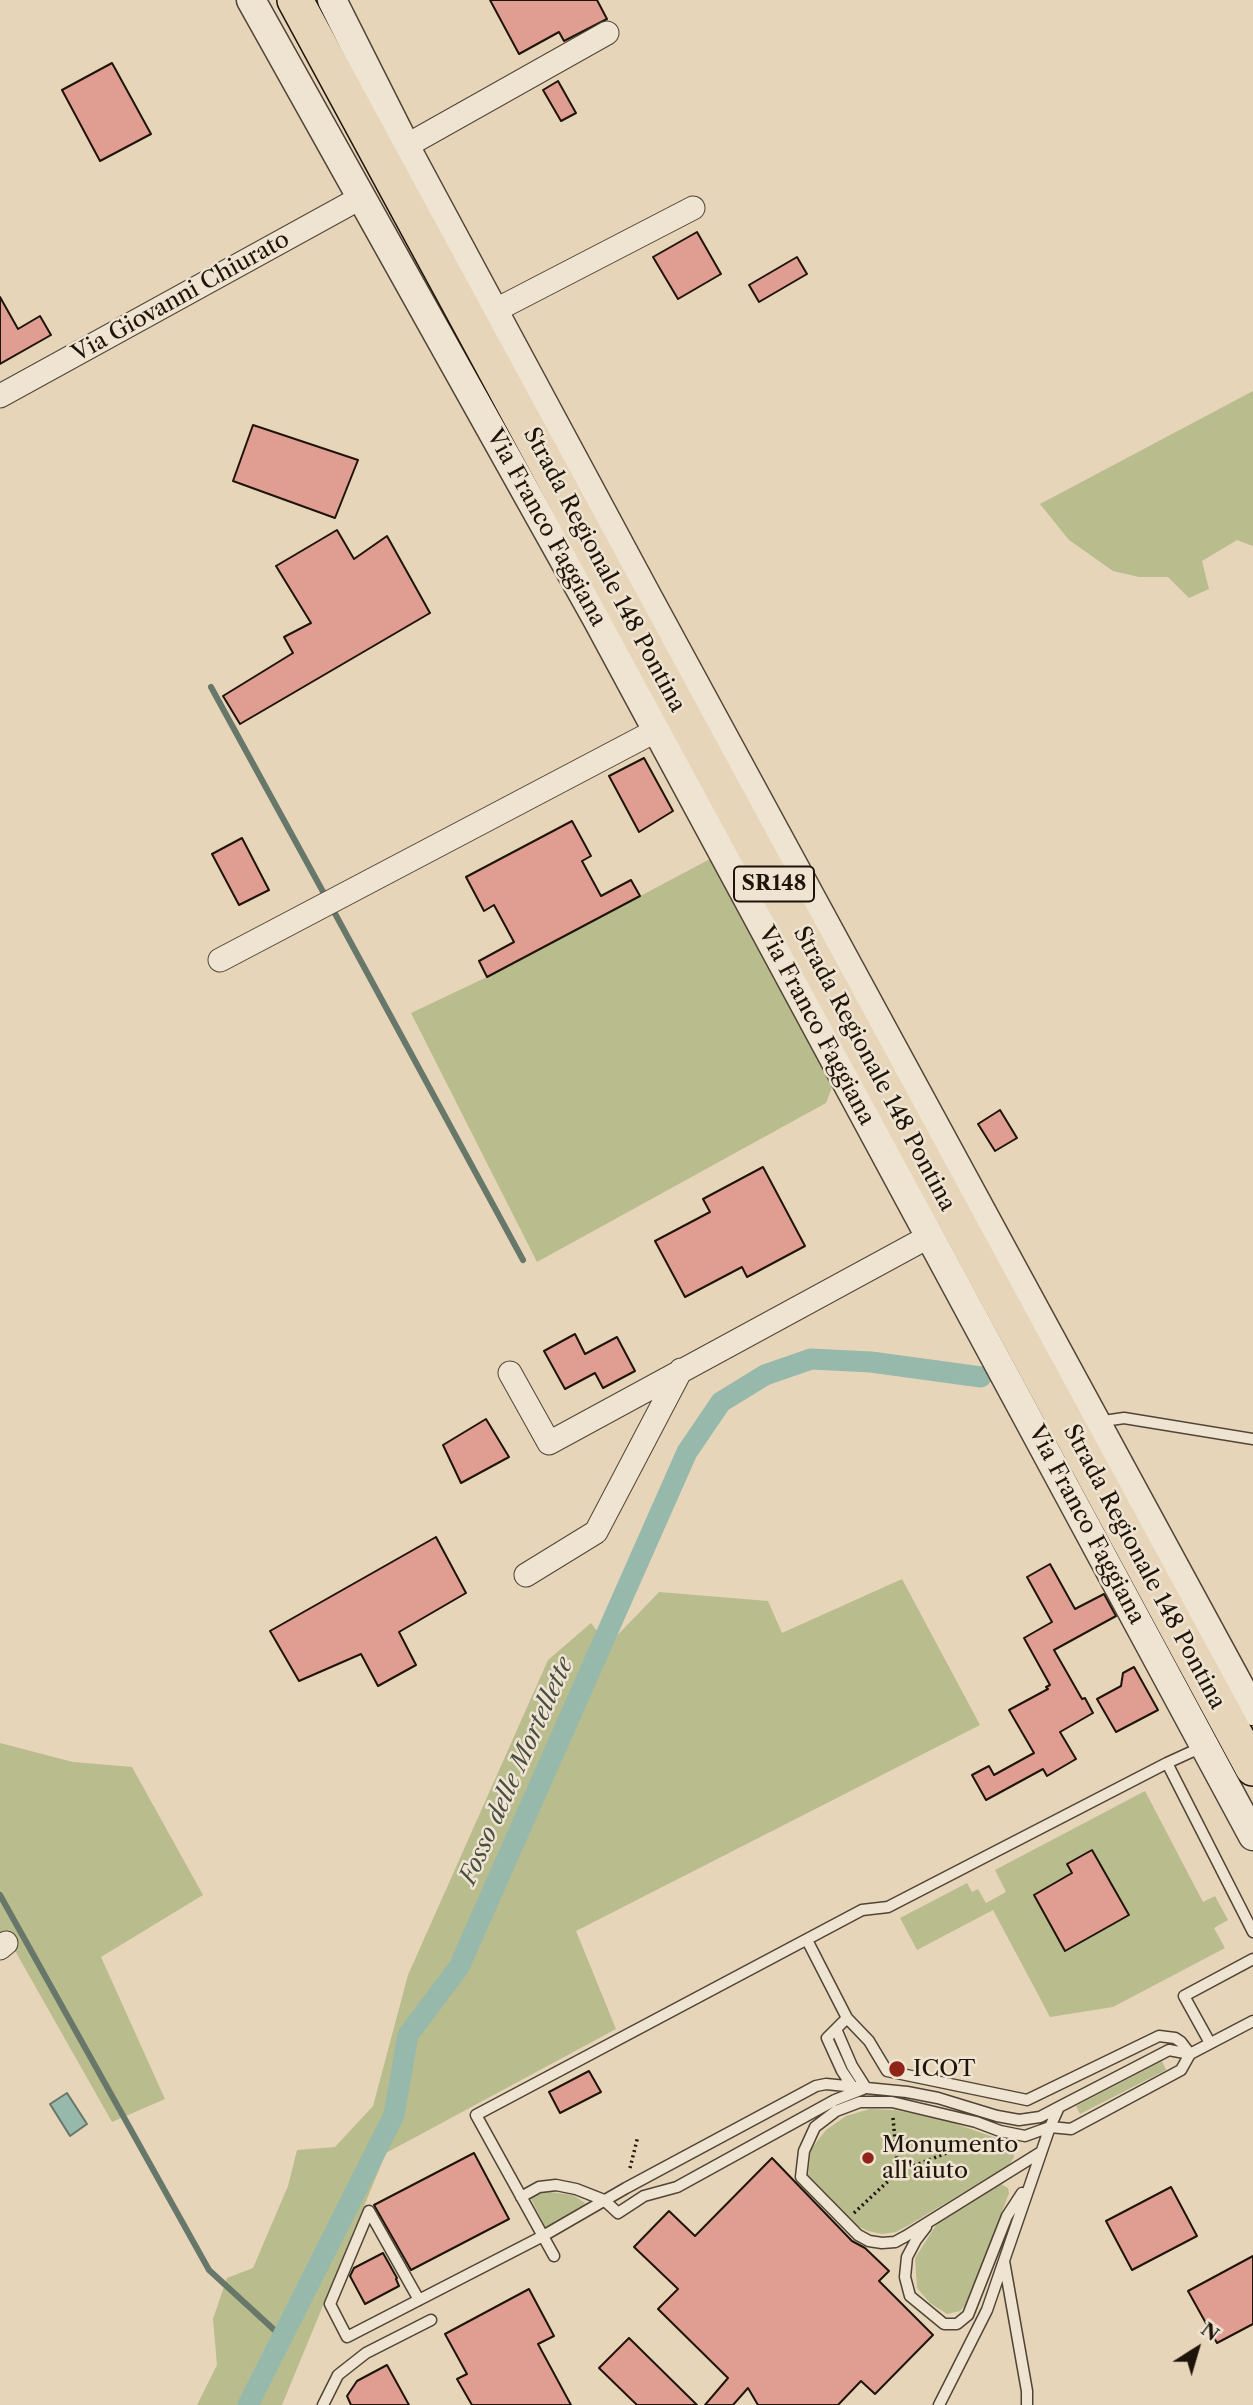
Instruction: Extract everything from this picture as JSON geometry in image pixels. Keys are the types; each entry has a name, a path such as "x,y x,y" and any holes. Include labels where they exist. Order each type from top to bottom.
{"main road":[{"name":"Strada Regionale 148 Pontina","path":"295,0 1253,1768"}],"street":[{"name":"Via Franco Faggiana","path":"251,0 657,730 1253,1836"},
{"path":"332,0 494,311 1253,1712"},
{"path":"406,146 607,33"},
{"name":"Via Giovanni Chiurato","path":"0,396 362,197"},
{"path":"494,311 693,208"},
{"path":"220,960 657,730"},
{"path":"510,1373 549,1443 930,1236"},
{"path":"526,1575 596,1532 681,1370"}],"lane":[{"path":"1095,1423 1124,1418 1253,1439"},
{"path":"554,2256 476,2115 862,1910 888,1907 1205,1746"},
{"path":"1167,1763 1253,1932"},
{"path":"807,1940 847,2018 869,2041 887,2071 1027,2100 1159,2036 1175,2038 1190,2054"},
{"path":"1210,2043 1184,1996 1253,1959"},
{"path":"847,2018 827,2038 852,2086"},
{"path":"1041,2152 895,2242 869,2241 858,2235 801,2177 804,2151 816,2127 836,2111 859,2102 892,2102 976,2122 1000,2132 1025,2136 1050,2127 1071,2129 1181,2070 1190,2054 1253,2021"},
{"path":"836,2029 852,2066 866,2088"},
{"path":"419,2300 369,2211 330,2304 347,2337 419,2300 542,2236 816,2086 852,2086 938,2098 1019,2120 1040,2117 1169,2050 1190,2054"},
{"path":"521,2197 539,2187 556,2185 576,2189 604,2200 618,2213 644,2196 677,2187 835,2100 866,2088"},
{"path":"939,2405 987,2310 1041,2152 1059,2108"},
{"path":"934,2217 916,2240 907,2258 905,2277 909,2296 944,2324 957,2324 968,2315 1007,2216 1033,2176"},
{"path":"1004,2261 1027,2391 1027,2405"},
{"path":"323,2405 338,2375 366,2353 431,2320"}],"path":[{"path":"892,2102 898,2172"},
{"path":"626,2188 638,2136"},
{"path":"844,2221 898,2172 954,2150 1041,2152"}],"green space":[{"path":"1253,391 1253,546 1237,540 1202,561 1209,589 1189,598 1168,577 1139,577 1113,571 1069,540 1040,504"},
{"path":"714,857 834,1082 826,1103 537,1262 411,1013 487,977"},
{"path":"902,1579 980,1725 576,1931 616,2029 386,2153 282,2405 197,2405 217,2365 213,2319 227,2278 253,2268 288,2186 297,2150 335,2147 373,2106 408,1975 548,1660 591,1623 608,1645 659,1592 768,1601 782,1633"},
{"path":"0,1743 73,1762 132,1767 203,1895 101,1957 165,2099 112,2122 5,1933 0,1935"},
{"path":"1145,1791 1203,1902 1215,1896 1228,1920 1214,1928 1225,1948 1113,2007 1050,2017 993,1910 917,1950 900,1918 967,1883 972,1892 978,1889 986,1903 1006,1892 995,1870","holes":["1092,1850 1129,1915 1034,1895 1072,1873 1067,1864"]},
{"path":"1162,2061 1166,2070 1080,2114 1076,2106"},
{"path":"870,2109 895,2110 948,2121 1007,2142 1013,2148 1014,2157 1009,2165 896,2232 882,2234 868,2231 855,2225 808,2176 811,2149 826,2130 846,2116"},
{"path":"999,2183 1008,2188 1009,2193 969,2301 960,2311 947,2314 930,2303 917,2288 915,2258 938,2222"},
{"path":"542,2191 573,2195 585,2203 584,2207 546,2228 530,2197"}],"shaded area":[{"path":"67,2093 87,2124 70,2136 50,2104"}],"building":[{"path":"490,0 597,0 607,19 564,41 559,32 519,54"},
{"path":"112,63 151,134 100,161 62,90"},
{"path":"558,81 576,113 561,121 543,90"},
{"path":"697,232 721,274 678,299 653,257"},
{"path":"797,257 807,274 759,302 749,285"},
{"path":"0,297 18,329 40,316 51,335 0,364"},
{"path":"253,425 358,460 335,518 233,481"},
{"path":"337,530 354,559 387,536 430,613 240,724 223,696 293,653 284,637 311,623 276,566"},
{"path":"644,758 673,811 639,832 609,776"},
{"path":"572,821 591,856 582,861 601,896 631,880 640,896 487,977 479,961 514,942 494,905 484,911 466,877"},
{"path":"242,838 269,890 239,905 212,854"},
{"path":"1000,1110 1017,1138 995,1151 978,1124"},
{"path":"763,1167 805,1246 747,1277 742,1267 685,1297 655,1241 710,1212 703,1199"},
{"path":"575,1334 585,1354 617,1337 635,1371 603,1388 595,1373 565,1389 544,1351"},
{"path":"486,1419 509,1457 461,1483 443,1445"},
{"path":"436,1537 466,1593 399,1632 416,1665 378,1686 361,1654 299,1681 270,1631"},
{"path":"1050,1564 1075,1609 1104,1594 1116,1616 1054,1650 1093,1713 1060,1732 1076,1759 1047,1776 1043,1769 986,1800 972,1775 989,1766 994,1775 1034,1753 1009,1710 1048,1689 1046,1687 1050,1685 1024,1638 1052,1622 1027,1577"},
{"path":"1134,1667 1158,1710 1116,1732 1097,1699 1121,1686 1123,1673"},
{"path":"1092,1850 1129,1915 1065,1951 1034,1895 1072,1873 1067,1864"},
{"path":"589,2071 601,2092 560,2113 549,2092"},
{"path":"474,2153 509,2219 411,2270 374,2205"},
{"path":"772,2158 852,2241 865,2248 889,2271 879,2281 933,2335 875,2394 861,2381 838,2405 758,2405 748,2388 733,2405 705,2405 728,2378 658,2309 678,2289 634,2247 669,2211 695,2236"},
{"path":"1171,2187 1197,2236 1132,2270 1106,2221"},
{"path":"383,2253 399,2286 365,2304 350,2276 354,2268"},
{"path":"1253,2256 1253,2324 1217,2343 1188,2291"},
{"path":"529,2289 554,2336 538,2344 571,2405 472,2405 457,2379 467,2374 445,2334"},
{"path":"629,2338 697,2405 637,2405 599,2368"},
{"path":"387,2365 409,2405 351,2405 347,2396 357,2381"}],"waterway":[{"path":"211,687 327,899"},
{"path":"332,908 523,1260"},
{"name":"Fosso delle Mortellette","path":"248,2405 394,2115 408,2035 459,1967 687,1452 721,1402 765,1375 811,1359 871,1362 981,1377"},
{"path":"0,1895 209,2270 282,2337"}],"place":[{"name":"ICOT","path":"897,2069"},
{"name":"Monumento all'aiuto","path":"868,2158"}]}
